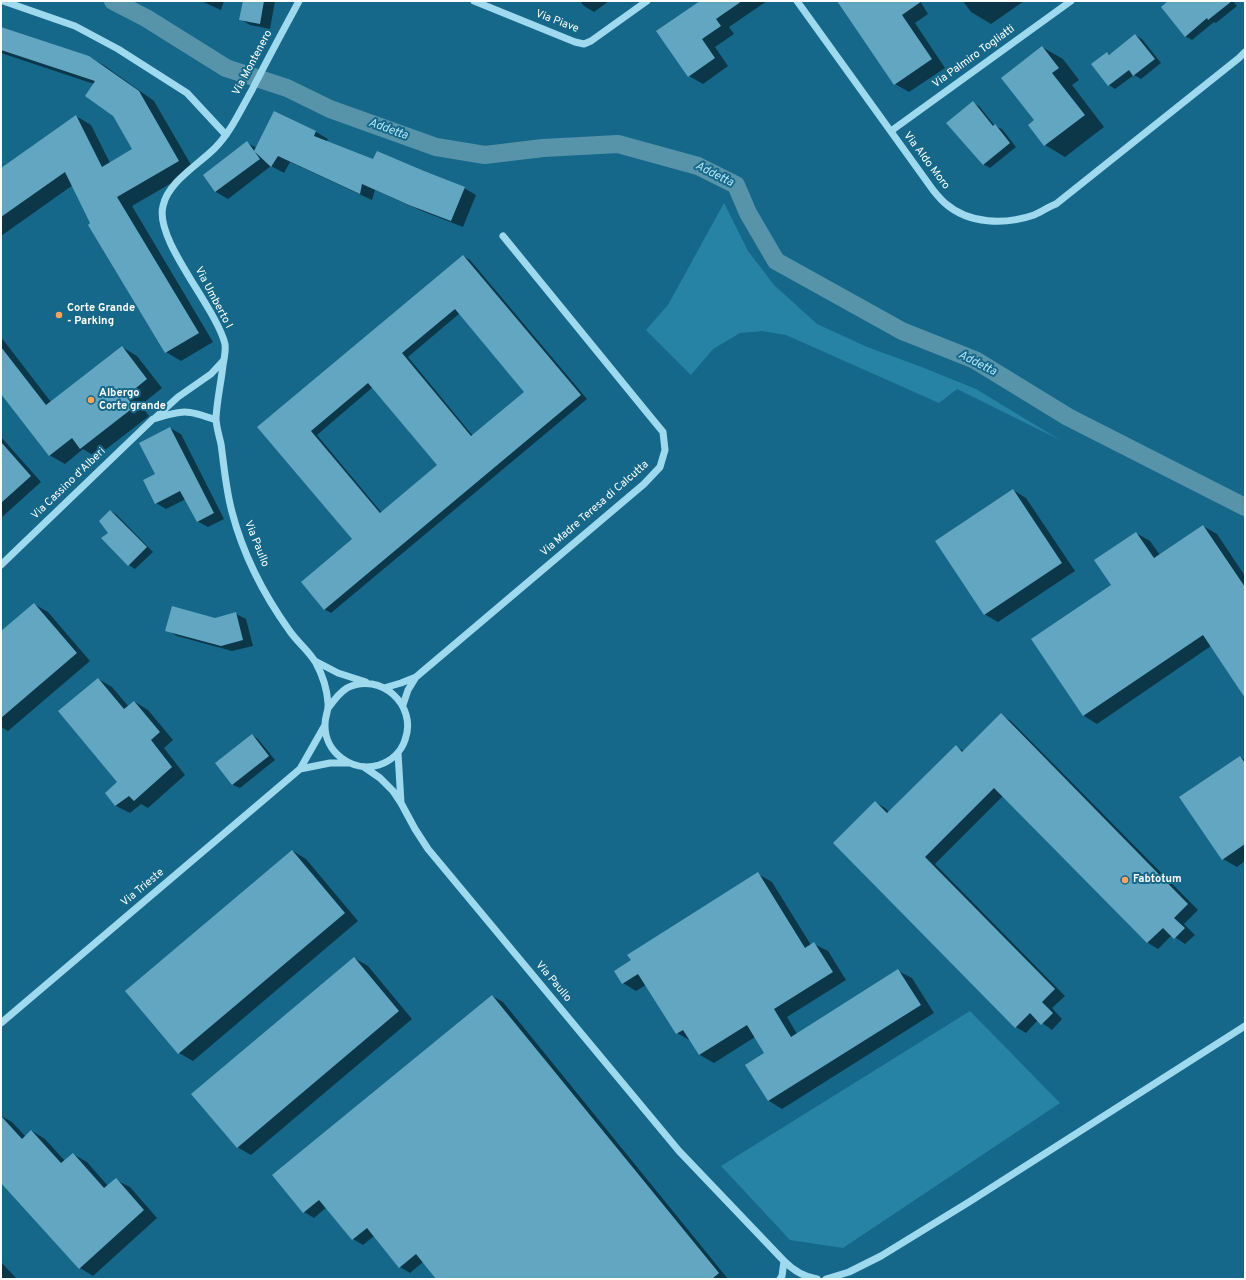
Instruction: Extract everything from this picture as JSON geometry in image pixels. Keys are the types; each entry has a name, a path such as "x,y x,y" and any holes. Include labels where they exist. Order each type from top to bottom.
{"street":[{"path":"3,1 74,26 118,49 187,93 226,135"},
{"name":"Via Montenero","path":"167,238 162,220 163,206 168,194 176,184 217,146 226,135 240,112 299,1"},
{"name":"Via Piave","path":"474,1 575,42 584,44 591,41 647,1"},
{"name":"Via Aldo Moro","path":"797,1 933,190 946,204 963,215 982,220 1000,221 1021,219 1036,214 1056,204 1242,58 1245,52"},
{"name":"Via Palmiro Togliatti","path":"890,131 1071,1"},
{"name":"Via Madre Teresa di Calcutta","path":"403,705 408,690 416,677 644,484 660,467 665,450 662,432 650,415 503,236"},
{"name":"Via Umberto I","path":"167,238 219,330 226,347 216,420"},
{"name":"Via Cassino d'Alberi","path":"1,565 153,419 178,397 210,374 223,361"},
{"name":"Via Cassino d'Alberi","path":"153,419 177,412 190,412 216,420"},
{"name":"Via Paullo","path":"216,420 232,512 247,556 272,605 291,634 315,660 338,673 384,688 395,695 403,705 407,717 408,730 398,753 388,761 377,765 364,767"},
{"name":"Via Paullo","path":"315,660 325,682 329,707"},
{"name":"Via Madre Teresa di Calcutta","path":"384,688 416,677"},
{"name":"Via Paullo","path":"372,684 359,684 347,688 336,696 329,707 325,725 331,748 349,763 364,767 380,778 393,791 428,849 679,1151 784,1261 806,1277 817,1279"},
{"name":"Via Trieste","path":"1,1023 300,769 325,725"},
{"name":"Via Paullo","path":"398,753 401,803"},
{"name":"Via Trieste","path":"300,769 330,763 349,763"},
{"path":"826,1279 848,1272 881,1256 969,1202 1245,1026"},
{"path":"780,1279 782,1276 784,1261"},
{"path":"838,1279 848,1272"}],"shaded area":[{"path":"724,203 748,251 774,285 817,324 867,347 976,389 1060,440 957,389 939,403 786,335 762,331 740,333 713,349 691,375 646,330 668,305"},
{"path":"970,1011 1060,1103 843,1248 790,1240 721,1166"}],"building":[{"path":"243,1 264,1 260,24 239,20"},
{"path":"700,1 742,1 716,19 721,26 702,39 715,58 688,77 656,31"},
{"path":"837,1 922,1 902,15 932,59 894,85"},
{"path":"1168,1 1232,1 1208,20 1207,18 1185,37 1161,7"},
{"path":"1,27 89,56 139,91 179,161 117,197 199,333 165,353 88,225 90,223 65,172 1,217 1,168 76,115 102,167 132,149 113,116 85,96 95,81 1,50"},
{"path":"1135,34 1155,59 1133,76 1129,70 1108,86 1091,64 1107,52 1109,55"},
{"path":"1042,46 1059,68 1052,73 1085,115 1044,146 1028,125 1034,120 1001,78"},
{"path":"973,101 993,126 995,124 1010,143 983,165 946,123"},
{"path":"274,111 316,131 314,136 373,159 377,151 465,187 451,221 409,205 362,184 360,194 278,156 271,167 254,151"},
{"path":"247,141 260,159 215,192 203,175"},
{"path":"463,255 581,395 324,610 301,582 352,539 257,427","holes":["455,309 524,392 471,436 402,353","368,383 437,465 380,513 311,431"]},
{"name":"Albergo Corte grande","path":"122,346 147,379 126,396 134,407 80,449 72,438 49,456 1,394 1,347 46,405"},
{"path":"170,427 214,513 197,522 180,491 155,504 143,480 155,474 139,443"},
{"path":"1,442 31,476 1,503"},
{"path":"1013,489 1062,563 984,615 935,541"},
{"path":"110,510 147,547 128,566 101,538 108,533 99,521"},
{"path":"1203,525 1245,587 1245,698 1203,635 1083,716 1031,639 1111,585 1094,560 1136,532 1154,558"},
{"path":"34,603 77,653 1,718 1,631"},
{"path":"172,606 215,618 236,612 243,640 221,646 165,631"},
{"path":"98,678 124,709 134,701 160,732 151,740 172,767 134,801 129,796 115,806 105,793 117,782 58,711"},
{"name":"Fabtotum","path":"1001,713 1188,904 1174,918 1185,928 1174,939 1163,928 1147,943 994,788 925,857 1055,989 1042,1002 1053,1013 1041,1025 1030,1013 1015,1028 833,843 875,801 887,813 956,745 962,752"},
{"path":"252,734 269,756 232,785 215,763"},
{"path":"1240,756 1245,763 1245,844 1222,860 1179,797"},
{"path":"292,850 345,913 178,1054 125,991"},
{"path":"758,872 805,948 814,942 833,972 774,1009 791,1037 898,969 921,1005 768,1101 745,1065 764,1053 747,1025 699,1055 683,1030 676,1034 638,974 622,984 614,971 631,960 627,955"},
{"path":"354,957 399,1011 237,1148 191,1094"},
{"path":"492,995 719,1273 712,1279 436,1279 416,1254 399,1268 367,1228 352,1240 319,1200 303,1213 272,1175"},
{"path":"1,1116 22,1139 31,1130 61,1163 73,1153 104,1188 116,1178 144,1210 79,1269 1,1183"}],"waterway":[{"name":"Addetta","path":"113,1 146,18 226,68 287,88 330,109 436,147 485,155 543,148 618,144 698,166 736,185 748,213 776,261 902,331 975,360 1068,417 1245,507"}],"place":[{"name":"Corte Grande - Parking","path":"59,315"},
{"name":"Albergo Corte grande","path":"91,400"},
{"name":"Fabtotum","path":"1125,880"}]}
